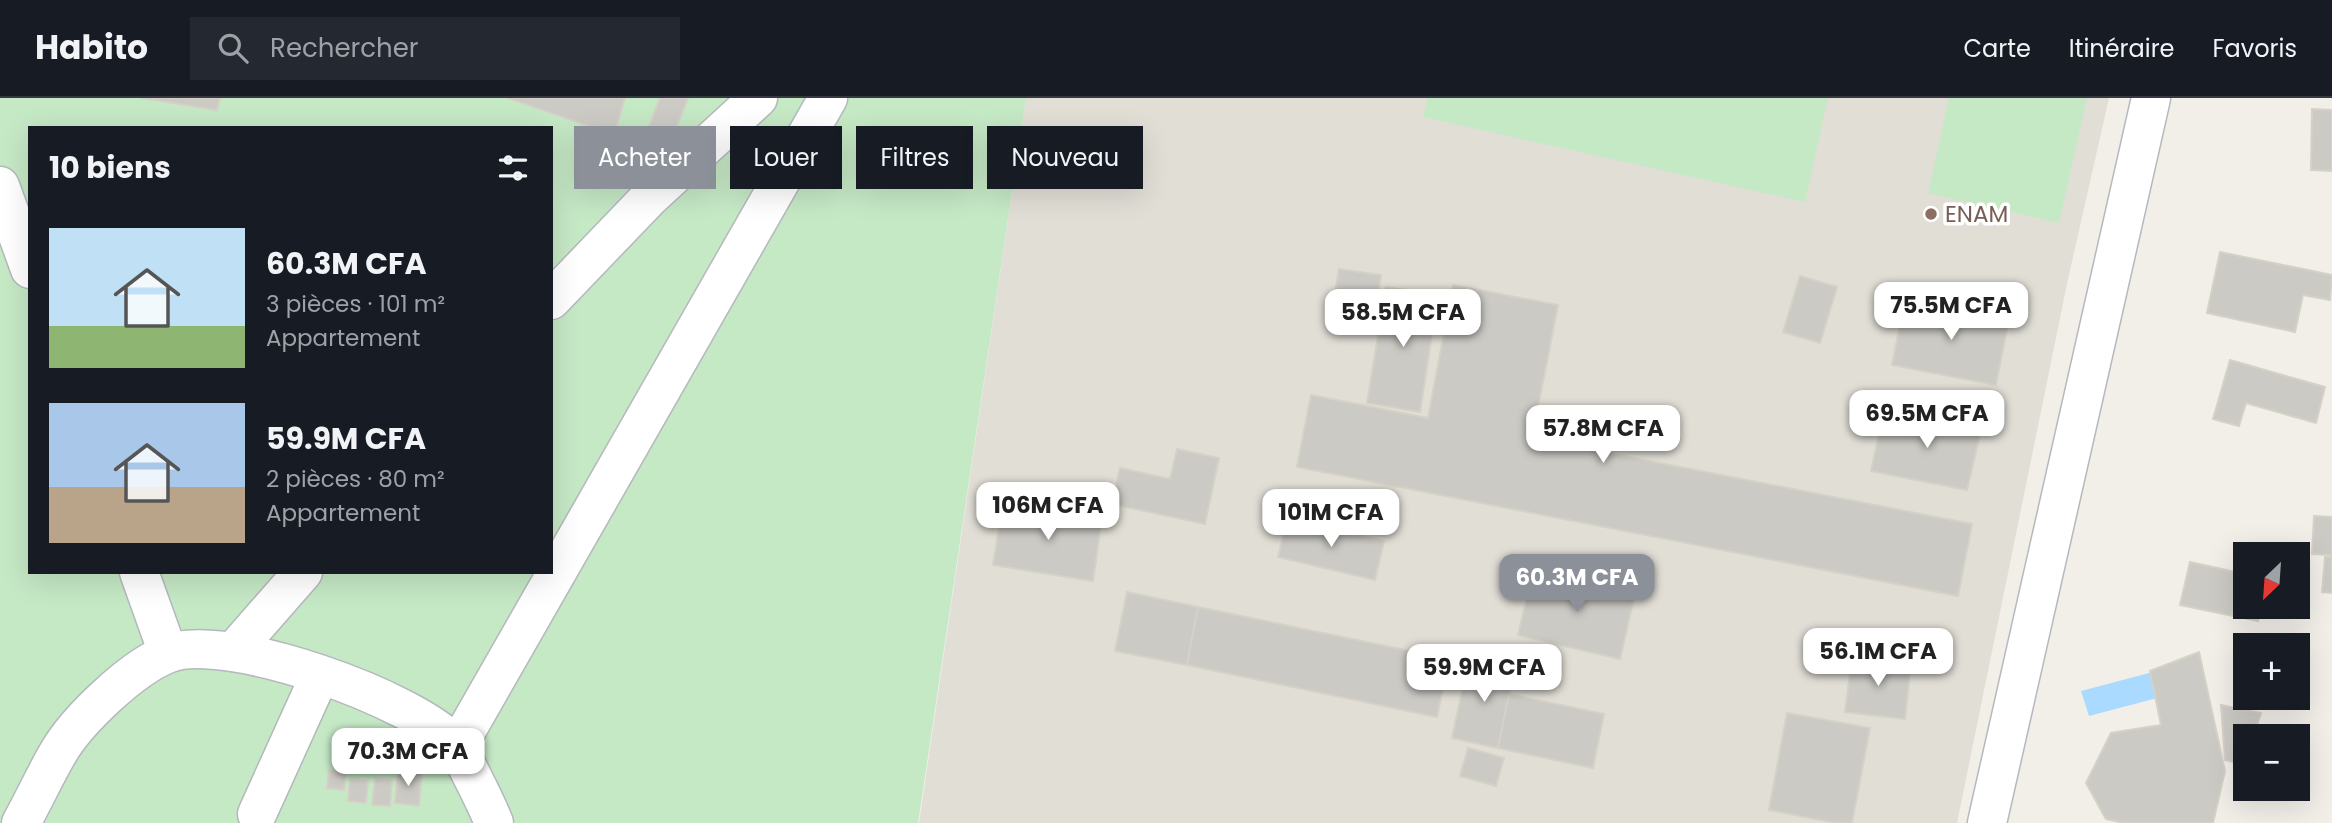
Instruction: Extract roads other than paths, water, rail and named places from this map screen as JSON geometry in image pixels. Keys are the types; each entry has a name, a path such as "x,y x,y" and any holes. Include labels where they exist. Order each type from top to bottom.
{"street":[{"path":"553,298 649,198 758,98"},
{"path":"457,747 828,98"},
{"path":"1987,823 2151,98"},
{"path":"0,186 28,263"},
{"path":"140,574 168,653"},
{"path":"233,652 301,574"},
{"path":"22,823 60,750 122,682 168,653 199,650 233,652 320,675 384,698 426,720 457,747 494,823"},
{"path":"257,814 320,675"}],"water":[{"path":"2153,672 2161,697 2089,716 2081,691"}],"place":[{"name":"ENAM","path":"1931,214"}]}
